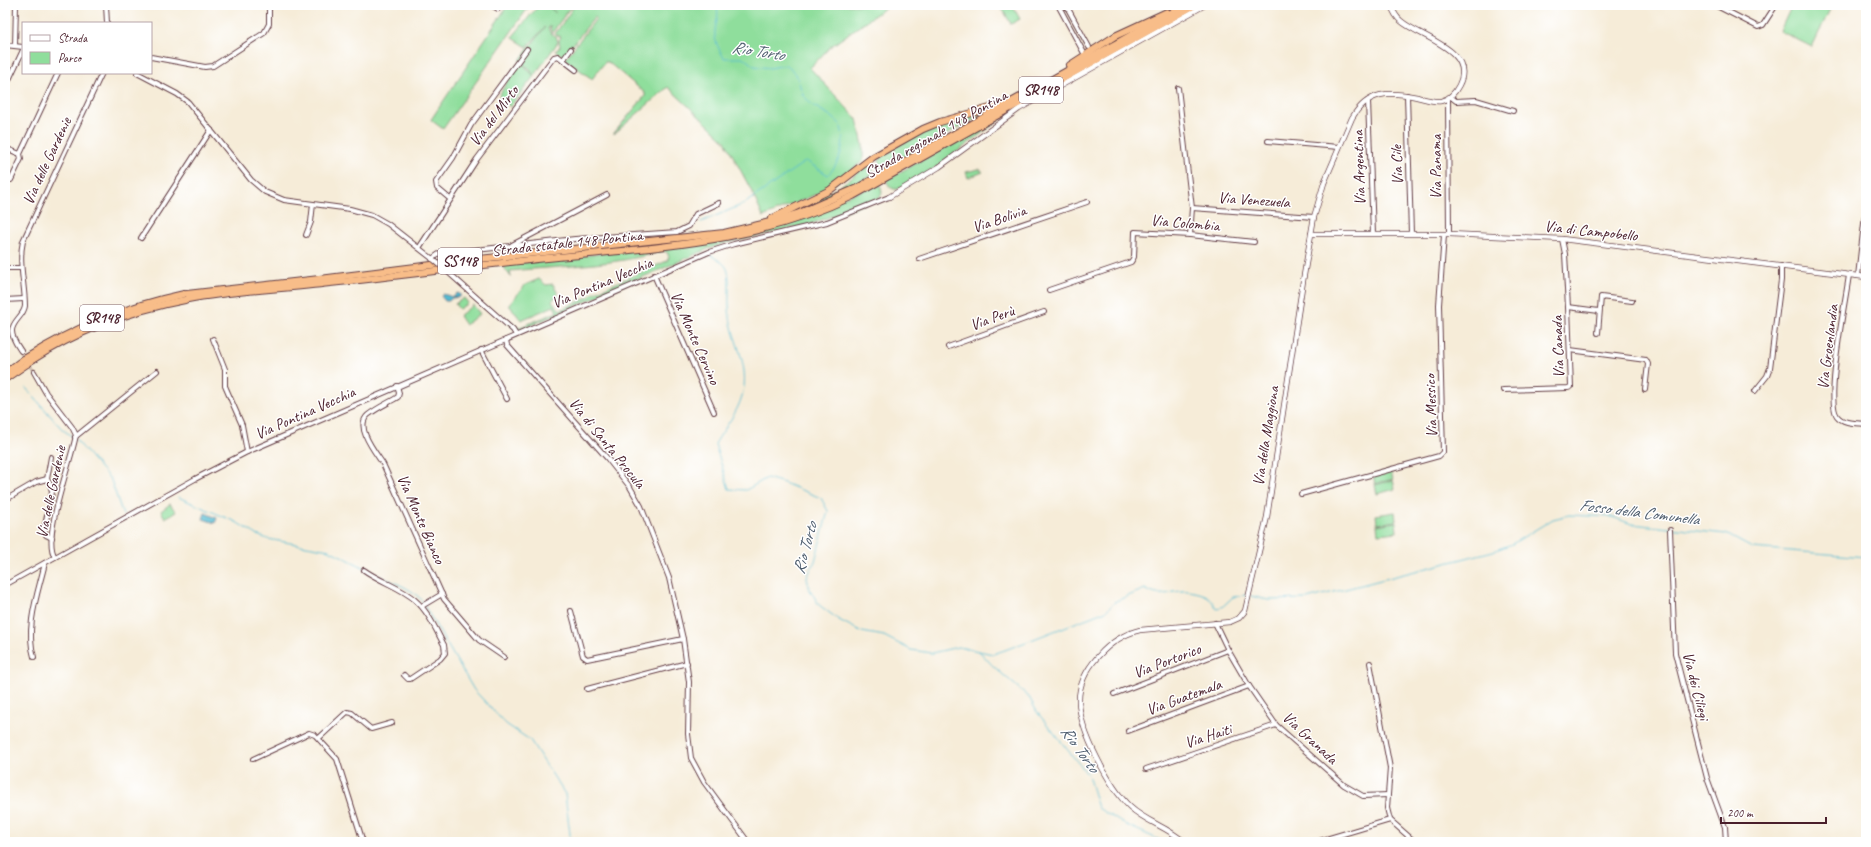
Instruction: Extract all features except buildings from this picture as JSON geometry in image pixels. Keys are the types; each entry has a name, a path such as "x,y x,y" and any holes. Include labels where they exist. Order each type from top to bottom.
{"highway":[{"path":"1050,80 1085,55 1091,48 1162,13 1185,5"},
{"name":"Strada regionale 148 Pontina","path":"887,175 1021,96 1185,5"},
{"name":"Strada regionale 148 Pontina","path":"814,211 887,175 1195,5"},
{"path":"757,226 830,190 872,157 923,128 986,110 1021,96"},
{"name":"Strada statale 148 Pontina","path":"708,238 814,211"},
{"name":"Strada statale 148 Pontina","path":"223,291 480,259 708,238 765,230 814,211"},
{"name":"SR148","path":"5,373 70,339 104,324 186,297 223,291"},
{"name":"SR148","path":"5,380 27,361"}],"street":[{"path":"15,46 16,5"},
{"path":"106,5 107,22"},
{"path":"152,57 205,67 214,65 264,33 269,24 269,5"},
{"path":"492,5 498,9"},
{"path":"1058,5 1085,55"},
{"path":"1066,5 1091,48"},
{"name":"Via Pontina Vecchia","path":"5,585 195,479 247,452 397,386 716,249 827,222 889,197 939,167 1019,109 1204,5"},
{"path":"1391,5 1400,20 1440,43 1459,61 1462,69 1462,77 1449,98 1456,101 1476,100 1513,111"},
{"path":"1715,5 1758,27 1763,25 1776,5"},
{"path":"1078,42 1091,48"},
{"path":"5,45 22,49"},
{"name":"Via del Mirto","path":"450,199 437,188 437,181 453,158 472,122 527,49"},
{"path":"571,49 563,60 576,70"},
{"path":"5,88 22,51"},
{"name":"Via del Mirto","path":"419,248 480,154 554,57 558,56 563,60"},
{"path":"11,180 21,159 20,154 58,74"},
{"name":"Via delle Gardenie","path":"21,351 14,340 12,331 24,309 21,268 22,248 26,234 102,74"},
{"path":"139,74 183,98 212,130 251,180 262,190 281,199 350,209 372,215 388,224 433,260 508,326 516,335"},
{"path":"1178,88 1192,208 1190,235"},
{"name":"Via della Maggiona","path":"1184,842 1170,831 1138,814 1117,793 1106,777 1094,752 1080,713 1079,695 1083,680 1095,660 1111,645 1126,634 1140,630 1230,622 1244,614 1268,514 1311,234 1314,217 1324,183 1353,116 1368,101 1387,93 1407,95 1438,102 1449,98"},
{"name":"Via Cile","path":"1407,95 1411,234"},
{"name":"Via Panama","path":"1447,234 1449,98"},
{"name":"Via Argentina","path":"1368,101 1373,234"},
{"path":"141,238 212,130"},
{"path":"1268,141 1339,147"},
{"path":"5,148 20,154"},
{"path":"508,248 607,195"},
{"name":"Via Bolivia","path":"919,259 1087,202"},
{"path":"433,260 439,254 508,248 575,238 677,232 688,226 696,214 719,203"},
{"path":"306,235 311,222 313,204"},
{"path":"1858,276 1866,206"},
{"name":"Via Venezuela","path":"1192,208 1314,217"},
{"name":"Via Colombia","path":"1049,290 1130,262 1134,257 1135,232 1190,235 1254,242"},
{"name":"Via di Campobello","path":"1311,234 1447,234 1562,239 1866,277"},
{"name":"Via Messico","path":"1301,494 1443,454 1439,301 1447,234"},
{"name":"Via Canada","path":"1504,390 1570,388 1572,379 1565,254 1562,239"},
{"path":"1755,391 1767,376 1771,366 1781,280 1781,266"},
{"path":"5,268 21,268"},
{"name":"Via Monte Cervino","path":"654,275 714,412"},
{"name":"Via Groenlandia","path":"1849,275 1835,370 1834,407 1836,414 1840,419 1866,424"},
{"path":"1598,334 1601,314 1599,311 1600,298 1632,301"},
{"path":"5,300 24,299"},
{"path":"1568,307 1599,311"},
{"name":"Via Perù","path":"948,347 1044,312"},
{"path":"213,339 224,367 226,386 241,422 247,452"},
{"name":"Via di Santa Procula","path":"506,340 507,345 601,451 636,497 650,526 668,573 683,639 689,690 688,737 692,760 704,782 748,842"},
{"path":"481,350 507,399"},
{"path":"1570,350 1646,360 1648,364 1645,390"},
{"path":"76,437 157,370"},
{"name":"Via delle Gardenie","path":"34,372 46,393 72,427 76,437 55,514 51,551 55,557"},
{"name":"Via Monte Bianco","path":"397,386 399,394 398,397 367,416 363,422 363,428 376,456 383,464 442,594 478,638 504,657"},
{"path":"51,457 47,479 52,492 44,530 46,535 52,538"},
{"path":"5,500 33,484 47,479"},
{"name":"Via dei Ciliegi","path":"1670,530 1675,653 1707,778 1725,827 1726,842"},
{"path":"34,657 32,646 33,619 36,596 45,563"},
{"path":"364,570 381,581 407,594 422,606 444,643 445,652 441,658 410,679 404,675"},
{"path":"422,606 442,594"},
{"path":"571,611 583,656 587,659 683,639"},
{"name":"Via Granada","path":"1215,623 1228,650 1249,686 1276,725 1344,785 1363,796 1388,795"},
{"name":"Via Portorico","path":"1114,694 1228,650"},
{"path":"587,689 687,663"},
{"path":"1370,663 1390,768 1387,811 1390,820 1415,842"},
{"name":"Via Guatemala","path":"1128,731 1249,686"},
{"path":"319,738 347,712 352,713 370,728 392,724"},
{"name":"Via Haiti","path":"1146,769 1276,725"},
{"path":"253,759 309,733 313,733 338,760 363,842"},
{"path":"1316,842 1390,820"}],"green space":[{"path":"508,5 530,5 443,129 431,120 432,118"},
{"path":"539,5 572,5 552,33 550,28 552,26 548,28 551,34 556,36 558,42 534,76 529,68 519,61 545,27 527,47 513,38 513,36"},
{"path":"575,5 889,5 830,47 810,68 857,119 863,145 863,161 826,190 763,217 751,190 725,141 668,87 614,134 645,96 645,93 608,62 605,62 592,79 565,59 596,19 595,17 563,56 556,51 560,46 559,40 561,37 555,34"},
{"path":"1006,5 1012,5 1020,19 1011,24 1002,8"},
{"path":"1792,5 1832,5 1812,47 1780,31"},
{"path":"517,64 523,64 534,76 510,107 499,97"},
{"path":"1016,107 940,165 898,189 890,187 888,184 886,180"},
{"path":"982,114 882,170 879,161 882,155 923,131 941,124"},
{"path":"866,166 871,167 875,174 830,198 794,211 793,209 838,188"},
{"path":"979,169 983,172 968,178 966,172"},
{"path":"880,184 882,193 878,199 811,224 723,244 708,249 520,330 515,329 507,322 509,320 518,328 557,312 554,306 521,320 509,305 525,285 539,279 546,285 553,284 558,294 552,301 560,310 589,297 593,293 667,261 669,257 667,252 663,251 606,263 510,271 511,277 502,265 730,239"},
{"path":"464,298 468,303 459,309 455,304"},
{"path":"473,305 480,314 465,325 459,316"},
{"path":"1390,470 1393,479 1375,484 1373,475"},
{"path":"1393,480 1395,489 1377,494 1375,485"},
{"path":"170,504 176,512 165,518 161,511"},
{"path":"1395,512 1396,521 1377,524 1376,515"},
{"path":"1396,522 1397,532 1378,534 1377,525"}],"water":[{"path":"457,293 460,294 460,297 452,298 449,301 445,301 441,296 443,294 453,297"},
{"path":"205,513 217,518 215,523 203,519"}],"waterway":[{"name":"Rio Torto","path":"716,5 718,15 715,38 724,58 744,58 754,66 770,68 786,65 796,74 803,95 812,105 831,116 840,124"},
{"name":"Rio Torto","path":"701,222 744,204 806,161 828,175 836,165 841,152 843,140 841,127"},
{"name":"Rio Torto","path":"709,254 723,263 728,270 730,318 744,373 744,384 740,403 715,444 729,489 746,490 767,478 784,483 821,498 828,511 815,561 807,577 809,588 819,605 839,620 862,632 884,636 911,650 932,653 958,647 979,651 993,666 1029,697 1037,712 1088,775 1098,808 1122,823 1164,842"},
{"path":"26,388 62,429 74,438"},
{"path":"76,440 111,480 123,515"},
{"path":"178,497 236,522 257,535 268,539 329,550 365,568"},
{"name":"Fosso della Comunella","path":"1251,596 1268,600 1307,599 1493,551 1512,544 1553,519 1569,515 1612,517 1632,524 1726,534 1752,548 1866,557"},
{"path":"369,571 407,588 424,604"},
{"name":"Fosso della Comunella","path":"979,651 993,654 1005,650 1106,611 1116,601 1145,589 1155,594 1191,591 1209,597 1217,608 1222,607 1233,597 1246,595"},
{"path":"425,607 474,690 506,724 530,740 565,794 571,842"}],"tunnel":[{"path":"21,351 34,372"}]}
